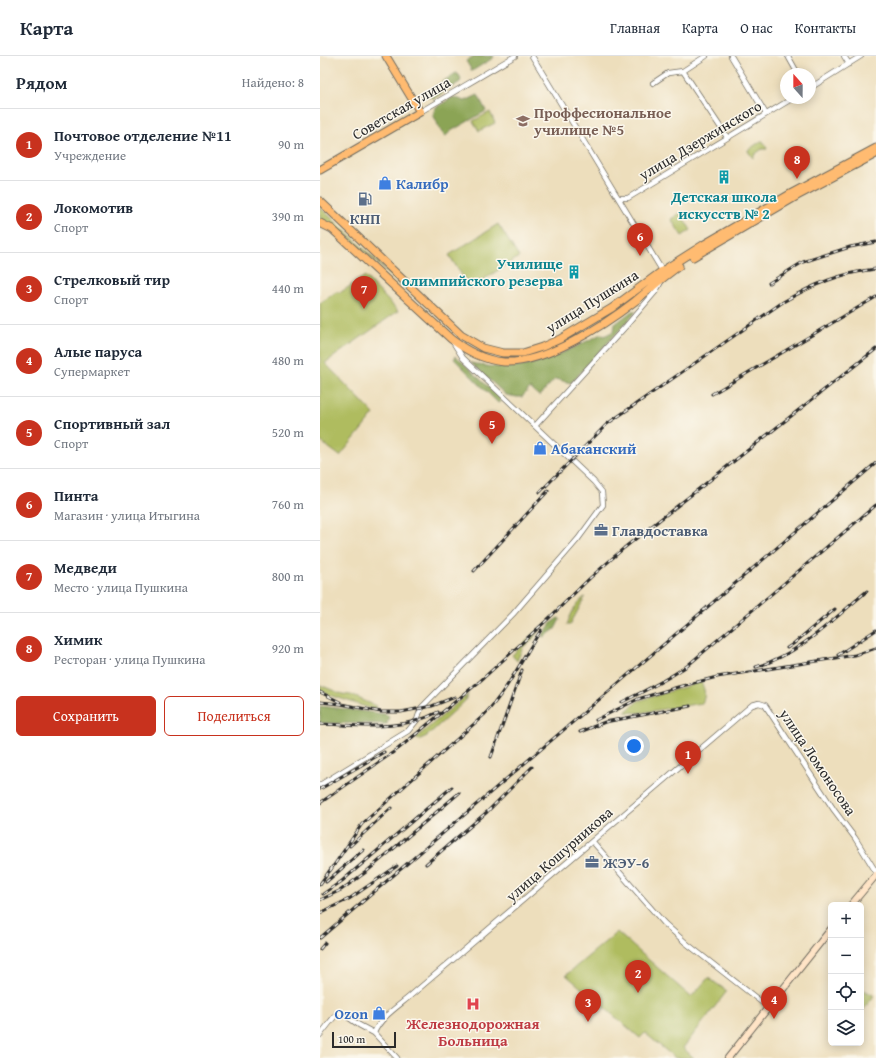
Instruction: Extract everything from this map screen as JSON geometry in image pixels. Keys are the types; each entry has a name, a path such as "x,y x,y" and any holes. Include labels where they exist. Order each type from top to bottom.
{"main road":[{"path":"386,56 420,112"},
{"name":"Советская улица","path":"320,170 420,112"},
{"name":"улица Пушкина","path":"320,201 461,335 483,348 503,353 523,352 542,347 560,339 612,308 792,193 876,148"},
{"name":"улица Пушкина","path":"320,223 332,229 451,339 468,351 483,358 504,362 528,360 550,353 586,334 634,302 663,274 798,196 876,154"},
{"path":"320,174 337,160"},
{"path":"320,198 330,211"}],"street":[{"name":"Советская улица","path":"420,112 515,56"},
{"path":"532,56 663,274 656,291 641,309 535,426"},
{"path":"653,83 668,74 683,71 706,56"},
{"path":"731,56 766,114"},
{"path":"788,56 795,68"},
{"path":"844,56 848,64"},
{"path":"816,84 861,56"},
{"path":"683,71 727,137"},
{"name":"улица Дзержинского","path":"618,198 628,198 783,104"},
{"path":"320,785 408,731 417,720 421,708 513,614 578,539 603,505 602,492 594,482 463,358 451,339"},
{"name":"улица Кошурникова","path":"374,1033 381,1022 743,712 752,705 759,703 765,705"},
{"name":"улица Ломоносова","path":"765,705 834,810 855,838 876,874"},
{"path":"593,842 664,923 686,943 768,1008"},
{"path":"853,902 876,874"},
{"path":"728,1058 828,933"},
{"path":"320,1035 338,1012 342,1012 359,1025 374,1033 397,1058"}],"green space":[{"path":"474,56 494,56 472,71 466,61"},
{"path":"456,73 461,79 460,82 434,98 424,96 425,93"},
{"path":"478,95 486,111 451,131 446,136 444,135 433,115 435,108 453,97 465,101"},
{"path":"490,112 495,123 479,131 473,121"},
{"path":"763,141 767,149 762,149 754,155 753,158 748,150"},
{"path":"320,207 403,286 340,230 320,218"},
{"path":"680,213 691,230 682,236 671,219"},
{"path":"498,224 519,257 470,288 449,255"},
{"path":"365,276 398,311 325,363 374,414 340,456 320,441 320,303 336,292 341,292"},
{"path":"632,311 635,311 635,313 571,383 555,379 539,396 530,388 522,397 506,395 471,363 507,367 539,362 569,350 601,334 604,336 614,331 615,324"},
{"path":"456,356 502,400 498,403 454,359"},
{"path":"585,597 570,625 567,625 576,606"},
{"path":"558,618 560,619 555,629 544,637 542,636 552,622"},
{"path":"539,629 532,640 523,647 517,661 512,655"},
{"path":"701,682 704,692 702,703 639,713 625,712 638,701"},
{"path":"320,685 342,694 351,695 376,706 375,710 327,694 320,690"},
{"path":"468,694 465,701 427,736 418,740 416,738"},
{"path":"320,706 385,714 389,716 387,724 320,723"},
{"path":"617,932 691,997 709,977 727,991 683,1048 694,1058 675,1058 645,1033 640,1038 566,975"},
{"path":"864,990 873,995 864,1009"}],"railway":[{"path":"769,283 803,262 850,247 876,242"},
{"path":"540,492 607,424 783,302 839,276 876,269"},
{"path":"712,394 876,297"},
{"path":"320,803 398,749 479,682 624,548 876,349"},
{"path":"320,938 876,463"},
{"path":"474,571 548,491"},
{"path":"622,702 687,666 876,505"},
{"path":"756,667 772,661 801,645 828,625 867,591"},
{"path":"787,648 835,609"},
{"path":"330,871 362,824 484,715 493,705 508,685 541,630"},
{"path":"838,655 876,630"},
{"path":"596,720 638,699 678,687 717,677 855,655 876,648"},
{"path":"491,757 522,670"},
{"path":"320,692 340,702"},
{"path":"320,702 341,704 381,712 401,712 432,706 455,697"},
{"path":"580,732 605,722 690,706"},
{"path":"320,724 365,726 395,725 424,718 438,712"},
{"path":"320,789 384,752"},
{"path":"426,864 487,812 532,767"},
{"path":"323,894 342,881 452,787"},
{"path":"320,900 341,890 366,872 459,793"},
{"path":"350,846 391,808"},
{"path":"326,882 363,850"},
{"path":"320,884 333,866"},
{"path":"320,913 349,899 397,866"},
{"path":"320,949 325,943"}],"place":[{"name":"Проффесиональное училище №5","path":"523,121"},
{"name":"Детская школа искусств № 2","path":"724,177"},
{"name":"Химик","path":"797,179"},
{"name":"Калибр","path":"385,183"},
{"name":"КНП","path":"365,199"},
{"name":"Пинта","path":"640,256"},
{"name":"Училище олимпийского резерва","path":"574,272"},
{"name":"Медведи","path":"364,309"},
{"name":"Спортивный зал","path":"492,444"},
{"name":"Абаканский","path":"540,448"},
{"name":"Главдоставка","path":"601,530"},
{"name":"Почтовое отделение №11","path":"688,774"},
{"name":"ЖЭУ-6","path":"592,862"},
{"name":"Локомотив","path":"638,993"},
{"name":"Железнодорожная Больница","path":"473,1004"},
{"name":"Ozon","path":"379,1013"},
{"name":"Алые паруса","path":"774,1019"},
{"name":"Стрелковый тир","path":"588,1022"}]}
